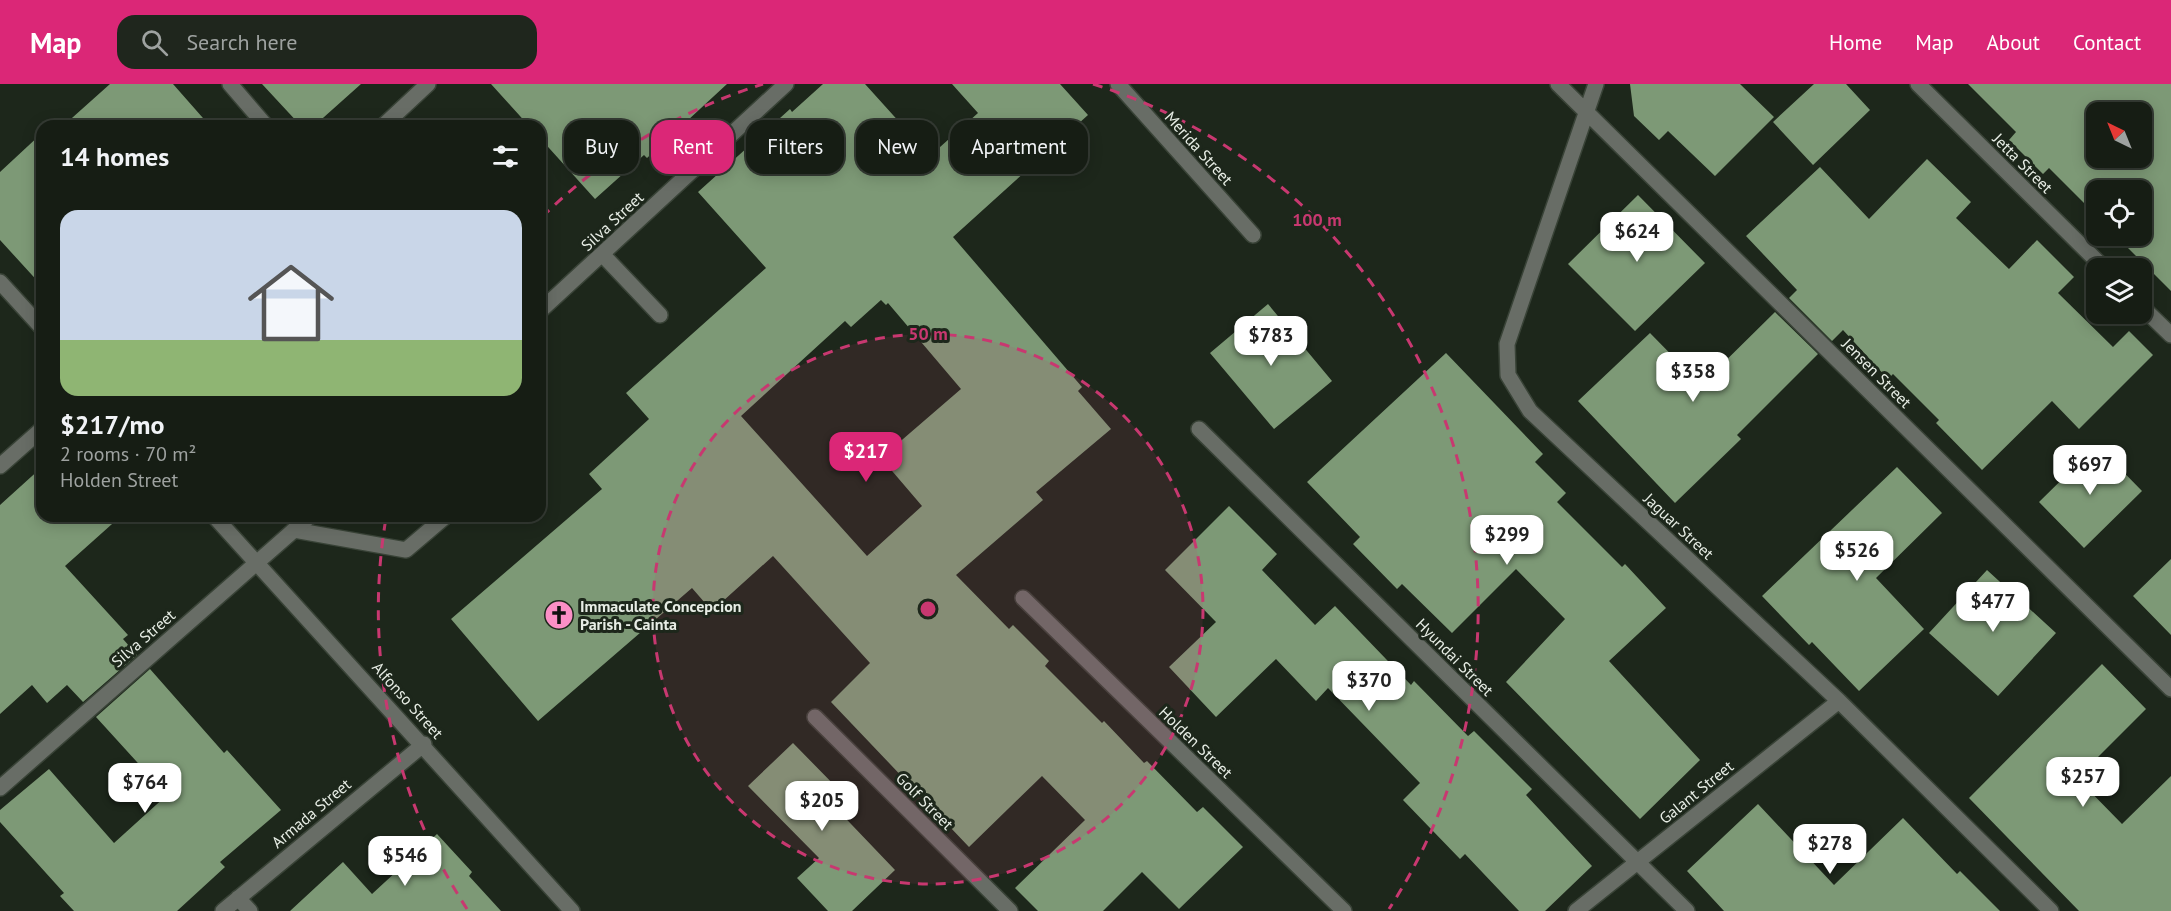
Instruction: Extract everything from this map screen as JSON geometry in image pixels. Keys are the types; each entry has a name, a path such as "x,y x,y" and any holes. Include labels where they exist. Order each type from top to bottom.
{"street":[{"path":"230,84 261,120"},
{"path":"389,120 428,84"},
{"name":"Silva Street","path":"546,306 786,84"},
{"name":"Merida Street","path":"1118,84 1253,235"},
{"name":"Jensen Street","path":"1558,84 2171,689"},
{"name":"Jaguar Street","path":"1596,84 1507,344 1508,375 1530,411 1839,701 2051,911"},
{"name":"Jetta Street","path":"1918,84 2094,258"},
{"path":"602,255 660,315"},
{"path":"0,282 36,321"},
{"path":"2152,316 2171,335"},
{"name":"Hyundai Street","path":"1199,429 1687,911"},
{"path":"0,466 36,434"},
{"name":"Alfonso Street","path":"220,522 424,744 572,911"},
{"name":"Silva Street","path":"0,788 303,522"},
{"path":"294,530 406,550 439,522"},
{"name":"Holden Street","path":"1023,598 1344,911"},
{"name":"Galant Street","path":"1576,911 1839,701"},
{"name":"Golf Street","path":"815,717 1010,911"},
{"name":"Armada Street","path":"223,911 424,744"},
{"path":"238,898 250,911"}],"building":[{"path":"110,84 173,84 205,120 70,120"},
{"path":"262,84 361,84 321,120 295,120"},
{"path":"491,84 727,84 688,120 651,120 651,154 647,158 644,155 639,159 639,120 564,120 564,165 546,145 546,120 524,120"},
{"path":"823,84 865,84 898,120 856,120 856,174 938,174 938,149 950,138 950,174 1023,174 953,237 1082,387 1078,391 1111,429 1036,492 1043,500 956,575 1009,629 1013,625 1049,661 1045,666 1102,723 1104,721 1144,763 1147,761 1197,812 1203,807 1243,847 1179,909 1142,872 1103,911 1038,911 1015,888 1085,820 1042,776 969,847 831,702 870,663 773,556 712,611 692,588 538,721 451,619 602,489 589,474 649,419 626,393 766,268 698,192 718,174 734,174 734,160 746,149 746,174 844,174 844,120 778,120 790,109 792,112","holes":["881,300 886,305 888,303 961,389 881,458 922,506 867,556 741,416 845,321 851,327"]},
{"path":"952,84 1060,84 1088,115 1082,120 970,120 978,113"},
{"path":"1630,84 1740,84 1774,117 1715,176 1668,131 1659,140 1634,116"},
{"path":"1814,84 1846,84 1870,110 1813,165 1773,122"},
{"path":"1968,84 2171,84 2171,291 2152,272 2152,258 2138,258 2126,246 2152,246 2152,180 2086,180 2086,205 2049,168 2043,174 2009,140 2016,132"},
{"path":"36,139 36,279 0,240 0,172"},
{"path":"1927,159 1971,202 1956,218 2009,269 2037,240 2074,277 2058,293 2086,320 2086,324 2090,324 2113,347 2129,331 2153,355 2079,429 2052,401 1982,470 1936,423 1939,420 1893,374 1888,379 1843,330 1832,341 1789,298 1797,290 1746,236 1820,167 1869,219"},
{"path":"572,174 623,174 595,199"},
{"path":"1638,195 1705,263 1635,331 1568,264"},
{"path":"1268,304 1332,381 1274,429 1210,353"},
{"path":"1775,312 1818,354 1737,435 1741,439 1675,503 1578,401 1650,333 1701,385"},
{"path":"1446,353 1543,454 1535,462 1566,493 1557,502 1622,567 1625,564 1666,608 1609,661 1700,760 1640,819 1506,682 1565,619 1516,569 1452,633 1402,584 1397,589 1353,544 1360,537 1307,482"},
{"path":"2097,445 2142,491 2084,548 2039,502"},
{"path":"1897,467 1942,513 1876,578 1924,629 1859,691 1812,642 1809,645 1762,596"},
{"path":"36,472 36,522 114,522 65,566 128,635 123,639 137,655 83,702 67,685 47,703 32,685 0,714 0,505"},
{"path":"1229,506 1277,554 1262,570 1315,625 1335,606 1411,685 1414,681 1468,736 1474,731 1532,789 1526,795 1592,866 1545,911 1519,911 1465,854 1460,859 1403,800 1420,783 1328,688 1316,701 1276,659 1216,717 1169,667 1216,622 1165,570"},
{"path":"2171,559 2171,635 2133,596"},
{"path":"1987,570 2056,633 1998,696 1929,633"},
{"path":"2102,664 2146,709 2077,778 2122,824 2171,776 2171,911 2079,911 1969,798"},
{"path":"150,669 224,753 227,750 281,810 220,862 225,867 177,911 74,911 60,896 64,893 0,822 0,810 49,769 114,843 167,795 96,717"},
{"path":"793,743 841,792 830,802 895,870 852,911 828,911 797,878 819,858 748,786"},
{"path":"1758,804 1834,885 1903,818 1957,874 1960,871 2000,911 1724,911 1687,871"},
{"path":"437,834 472,872 469,876 501,911 290,911 343,862 372,894"}],"place":[{"name":"Immaculate Concepcion Parish - Cainta","path":"559,615"}]}
